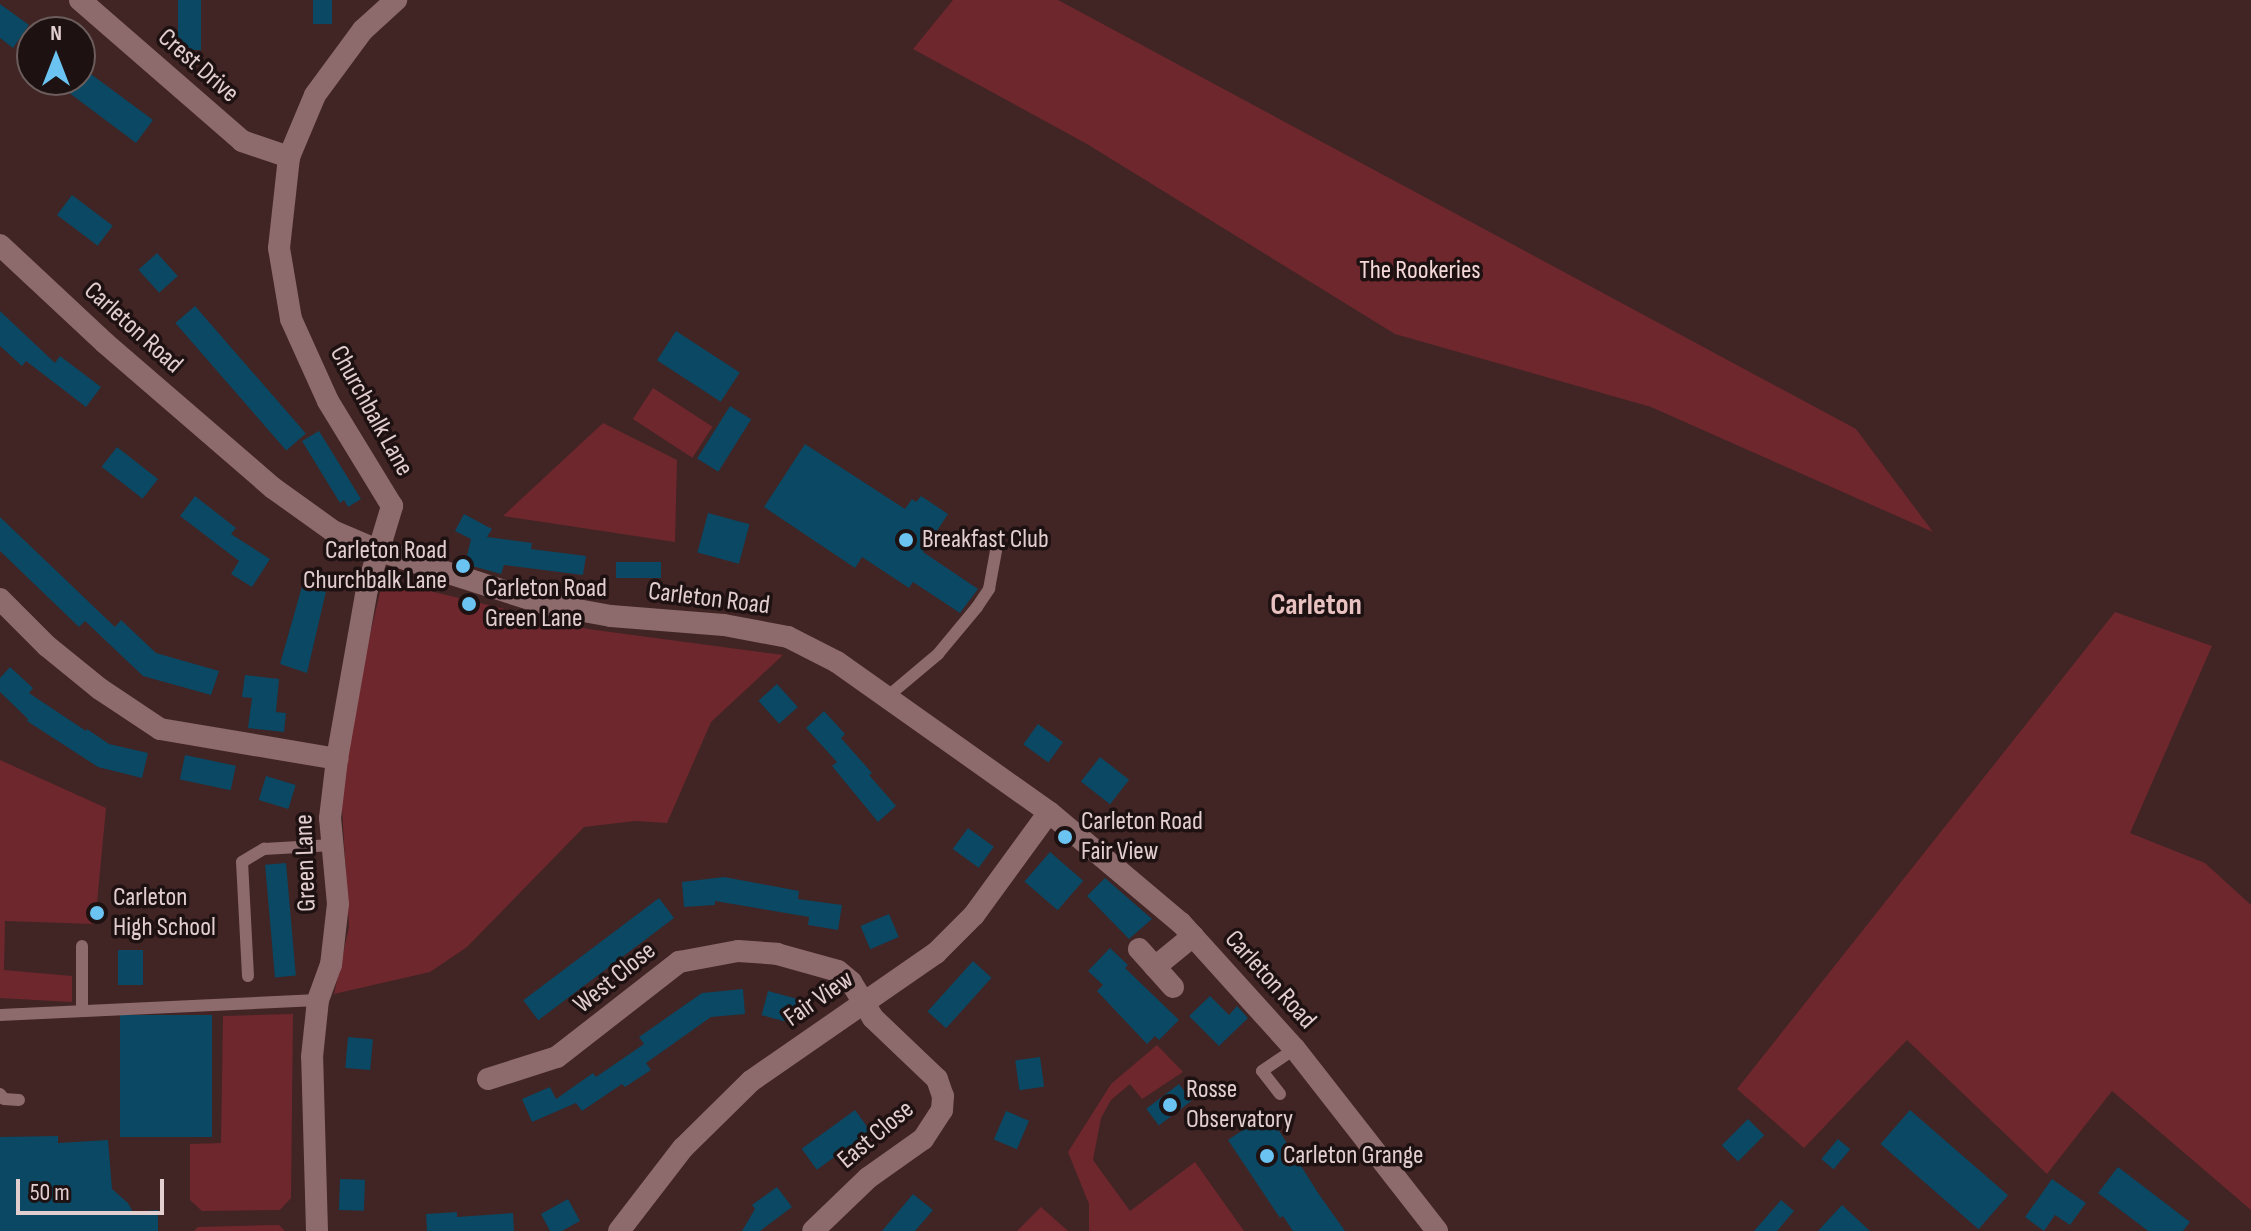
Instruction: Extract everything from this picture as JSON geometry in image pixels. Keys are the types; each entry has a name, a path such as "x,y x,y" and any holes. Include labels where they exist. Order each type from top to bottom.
{"street":[{"name":"Crest Drive","path":"80,0 242,141 289,157"},
{"name":"Churchbalk Lane","path":"380,551 392,506 328,401 291,319 279,248 289,157 315,95 363,30 396,0"},
{"name":"Carleton Road","path":"0,245 105,343 273,488 333,531 380,551 545,604 611,616 724,625 788,637 837,662 1049,812 1193,936 1295,1049 1437,1231"},
{"name":"Green Lane","path":"316,1228 312,1057 318,1000 331,965 338,904 330,818 337,759 367,589 380,551"},
{"path":"0,599 47,646 100,689 160,729 337,759"},
{"name":"Fair View","path":"619,1231 683,1148 751,1081 936,953 974,915 1049,812"},
{"path":"1155,967 1193,936"},
{"path":"1139,949 1173,987"},
{"name":"West Close","path":"488,1079 557,1057 679,962 708,954 738,951 777,954 838,971 851,982 863,1002"},
{"name":"East Close","path":"813,1231 868,1178 923,1139 942,1110 937,1079 873,1018 863,1002"}],"lane":[{"path":"887,697 938,654 977,607 989,589 998,540"},
{"path":"248,976 242,862 264,849 332,845"},
{"path":"82,946 82,1011"},
{"path":"0,1015 318,1000"},
{"path":"1280,1094 1262,1071 1295,1049"},
{"path":"0,1094 4,1099 19,1100"}],"green space":[{"name":"The Rookeries","path":"953,0 1058,0 1856,429 1933,532 1651,407 1395,334 1087,144 913,49"},
{"path":"653,388 713,427 692,458 633,419"},
{"path":"603,423 677,460 675,542 503,516"},
{"path":"388,581 588,629 783,655 711,722 667,823 635,821 584,827 467,947 430,972 334,994 349,927 341,791 359,681 381,588"},
{"path":"2115,612 2212,646 2130,833 2205,863 2251,905 2251,1210 2112,1091 2047,1174 1907,1040 1804,1148 1737,1089"},
{"path":"0,760 106,808 95,924 5,921 4,970 72,976 72,1002 0,998"},
{"path":"293,1014 291,1198 280,1210 202,1211 190,1200 190,1144 221,1143 223,1016"},
{"path":"1157,1045 1183,1072 1142,1099 1130,1084 1111,1100 1101,1118 1093,1160 1130,1211 1195,1162 1244,1231 1089,1231 1089,1204 1068,1152 1111,1084"},
{"path":"1041,1207 1068,1231 1017,1231"},
{"path":"279,1225 285,1231 194,1231 198,1227"}],"building":[{"path":"178,0 201,0 201,50 178,50"},
{"path":"313,0 332,0 332,24 313,24"},
{"path":"0,4 17,16 16,44 13,48 0,38"},
{"path":"96,78 153,120 136,143 73,96 96,96"},
{"path":"72,195 113,226 98,246 57,215"},
{"path":"157,253 178,276 159,293 138,270"},
{"path":"195,306 306,434 286,451 175,323"},
{"path":"0,311 55,363 60,356 101,387 86,407 26,361 22,366 0,346"},
{"path":"676,331 740,372 721,402 657,360"},
{"path":"730,406 751,419 718,472 697,459"},
{"path":"319,431 361,499 348,507 344,500 340,503 302,441"},
{"path":"805,444 905,509 912,499 916,502 921,496 948,514 923,552 978,589 960,613 913,582 909,588 862,557 855,568 764,507"},
{"path":"117,447 158,479 143,499 102,467"},
{"path":"195,496 236,528 231,534 270,559 252,587 231,574 239,561 180,516"},
{"path":"708,513 750,524 739,564 697,553"},
{"path":"464,514 492,529 487,537 532,543 531,549 586,556 583,575 504,565 501,574 465,564 471,539 455,531"},
{"path":"0,517 115,627 121,620 156,653 219,671 211,695 143,676 85,621 79,627 0,551"},
{"path":"616,562 661,562 661,578 616,578"},
{"path":"307,569 330,574 307,673 280,664"},
{"path":"10,667 33,688 29,693 86,731 109,744 148,753 142,778 98,767 27,721 0,692 0,678"},
{"path":"245,675 279,679 276,712 286,713 284,732 248,728 252,698 242,697"},
{"path":"777,684 798,707 779,724 758,701"},
{"path":"824,711 845,734 841,738 896,806 878,822 832,766 837,762 806,728"},
{"path":"1038,724 1063,742 1048,762 1023,744"},
{"path":"185,755 236,766 231,790 180,779"},
{"path":"1100,757 1129,780 1110,804 1081,781"},
{"path":"266,776 296,785 288,809 259,800"},
{"path":"968,828 994,847 979,868 953,849"},
{"path":"1050,852 1083,881 1058,910 1024,881"},
{"path":"286,863 296,976 275,977 265,865"},
{"path":"724,877 799,891 798,899 842,905 838,930 808,925 809,917 715,901 715,905 684,907 682,882"},
{"path":"1105,878 1152,919 1129,939 1087,896"},
{"path":"659,898 674,918 538,1020 523,1000"},
{"path":"889,914 899,937 870,949 860,926"},
{"path":"1110,948 1128,965 1125,968 1179,1020 1159,1040 1155,1036 1147,1044 1097,991 1103,985 1088,971"},
{"path":"118,950 143,950 143,985 118,985"},
{"path":"973,961 992,978 946,1028 927,1012"},
{"path":"743,989 745,1014 711,1017 646,1063 651,1070 625,1087 622,1084 582,1111 576,1103 532,1122 522,1099 550,1087 556,1099 593,1073 596,1077 644,1044 639,1037 702,993"},
{"path":"768,991 798,999 791,1023 762,1015"},
{"path":"1210,996 1229,1015 1237,1006 1248,1018 1219,1046 1189,1016"},
{"path":"120,1015 212,1015 212,1137 120,1137"},
{"path":"348,1037 373,1039 370,1070 345,1068"},
{"path":"1040,1057 1044,1087 1019,1090 1015,1060"},
{"name":"Rosse Observatory","path":"1179,1084 1192,1101 1159,1125 1146,1109"},
{"path":"855,1110 870,1131 817,1170 802,1149"},
{"path":"1910,1110 2008,1195 1979,1229 1880,1144"},
{"path":"1006,1111 1029,1121 1017,1149 994,1140"},
{"name":"Carleton Grange","path":"1268,1113 1345,1231 1293,1231 1283,1216 1280,1218 1228,1140"},
{"path":"1748,1119 1764,1135 1738,1161 1722,1145"},
{"path":"58,1136 58,1143 108,1140 112,1189 133,1212 158,1210 158,1231 0,1231 0,1137"},
{"path":"1838,1139 1850,1149 1834,1169 1821,1159"},
{"path":"2118,1167 2190,1222 2183,1231 2148,1231 2098,1193"},
{"path":"340,1179 365,1180 364,1211 339,1210"},
{"path":"2052,1179 2086,1203 2070,1225 2055,1215 2044,1231 2025,1217"},
{"path":"777,1187 792,1207 760,1231 742,1231 755,1209 752,1205"},
{"path":"913,1194 933,1210 915,1231 882,1231"},
{"path":"568,1199 580,1221 562,1231 550,1231 541,1214"},
{"path":"1781,1200 1794,1211 1777,1231 1754,1231"},
{"path":"1842,1205 1870,1231 1818,1231"},
{"path":"457,1212 457,1217 513,1213 514,1231 427,1231 426,1214"}],"place":[{"name":"Breakfast Club","path":"906,540"},
{"name":"Carleton Road Churchbalk Lane","path":"463,566"},
{"name":"Carleton Road Green Lane","path":"469,604"},
{"name":"Carleton Road Fair View","path":"1065,837"},
{"name":"Carleton High School","path":"97,913"},
{"name":"Rosse Observatory","path":"1170,1105"},
{"name":"Carleton Grange","path":"1267,1156"}],"district":[{"name":"Carleton","path":"1316,605"}]}
